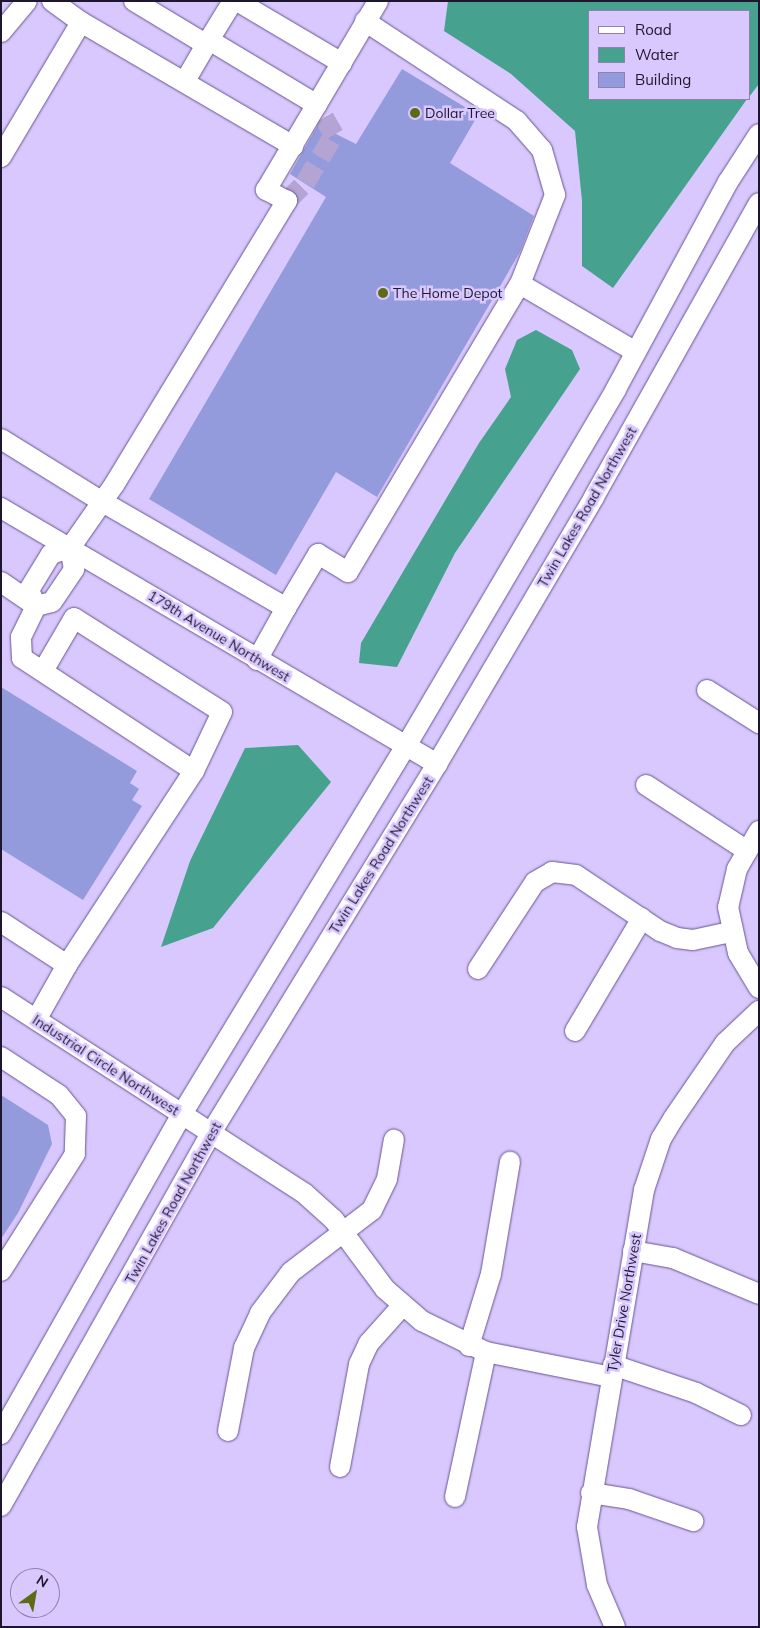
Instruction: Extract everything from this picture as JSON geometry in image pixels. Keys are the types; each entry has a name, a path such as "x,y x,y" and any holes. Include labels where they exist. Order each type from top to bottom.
{"street":[{"path":"1,32 27,1"},
{"path":"52,1 81,22 185,81 293,146"},
{"path":"134,1 317,105"},
{"path":"185,81 233,1"},
{"path":"237,1 342,63"},
{"path":"194,771 22,658 21,637 36,606 29,590 51,554 70,548 101,502 287,201 266,190 378,1"},
{"path":"257,660 318,554 348,572 520,284 555,195 542,150 517,121 365,21"},
{"path":"1,157 81,22"},
{"path":"1,1434 182,1114 406,746 636,352 728,182 759,134"},
{"name":"Twin Lakes Road Northwest","path":"1,1506 211,1133 437,764 594,497 759,203"},
{"path":"520,284 636,352"},
{"path":"1,439 101,502 286,608"},
{"name":"179th Avenue Northwest","path":"1,508 437,764"},
{"path":"1,582 36,606 52,602 74,569 70,548"},
{"path":"36,1020 67,965 194,771 222,712 74,618 43,671"},
{"path":"707,690 759,724"},
{"path":"646,785 746,850"},
{"path":"759,832 746,850 730,897 731,932 738,953 759,988"},
{"path":"478,969 535,882 546,874 560,871 576,875 669,935 686,940 731,932"},
{"path":"575,1031 642,918"},
{"path":"1,922 67,965"},
{"name":"Industrial Circle Northwest","path":"1,997 304,1193 343,1234 385,1289 422,1321 477,1349 612,1371 688,1390 741,1416"},
{"name":"Tyler Drive Northwest","path":"615,1627 597,1585 591,1560 587,1527 591,1493 649,1166 661,1139 712,1060 759,1011"},
{"path":"1,1057 59,1095 76,1116 75,1154 1,1271"},
{"path":"228,1431 244,1348 260,1312 291,1272 372,1210 381,1195 394,1140"},
{"path":"455,1497 477,1349 510,1162"},
{"path":"633,1252 673,1258 759,1294"},
{"path":"340,1467 359,1364 370,1343 403,1305"},
{"path":"591,1493 629,1499 693,1521"}],"water":[{"path":"448,1 759,1 759,84 750,96 750,10 588,10 588,100 746,100 613,288 582,266 582,201 575,131 511,74 444,31"},
{"path":"536,330 572,350 580,369 455,553 397,667 359,663 361,643 479,443 511,397 505,369 517,340"},
{"path":"298,745 331,782 213,928 161,947 190,861 245,748"}],"building":[{"name":"The Home Depot","path":"402,69 478,115 450,163 534,216 520,252 377,497 336,472 276,575 149,499 326,197 290,174 318,125 356,144"},
{"path":"1,687 137,771 130,783 139,789 132,800 142,806 83,900 1,849"},
{"path":"1,1095 48,1125 52,1144 18,1213 1,1239"}],"tunnel":[{"path":"287,201 305,183 334,135 317,105"}],"place":[{"name":"Dollar Tree","path":"415,113"},
{"name":"The Home Depot","path":"383,293"}]}
